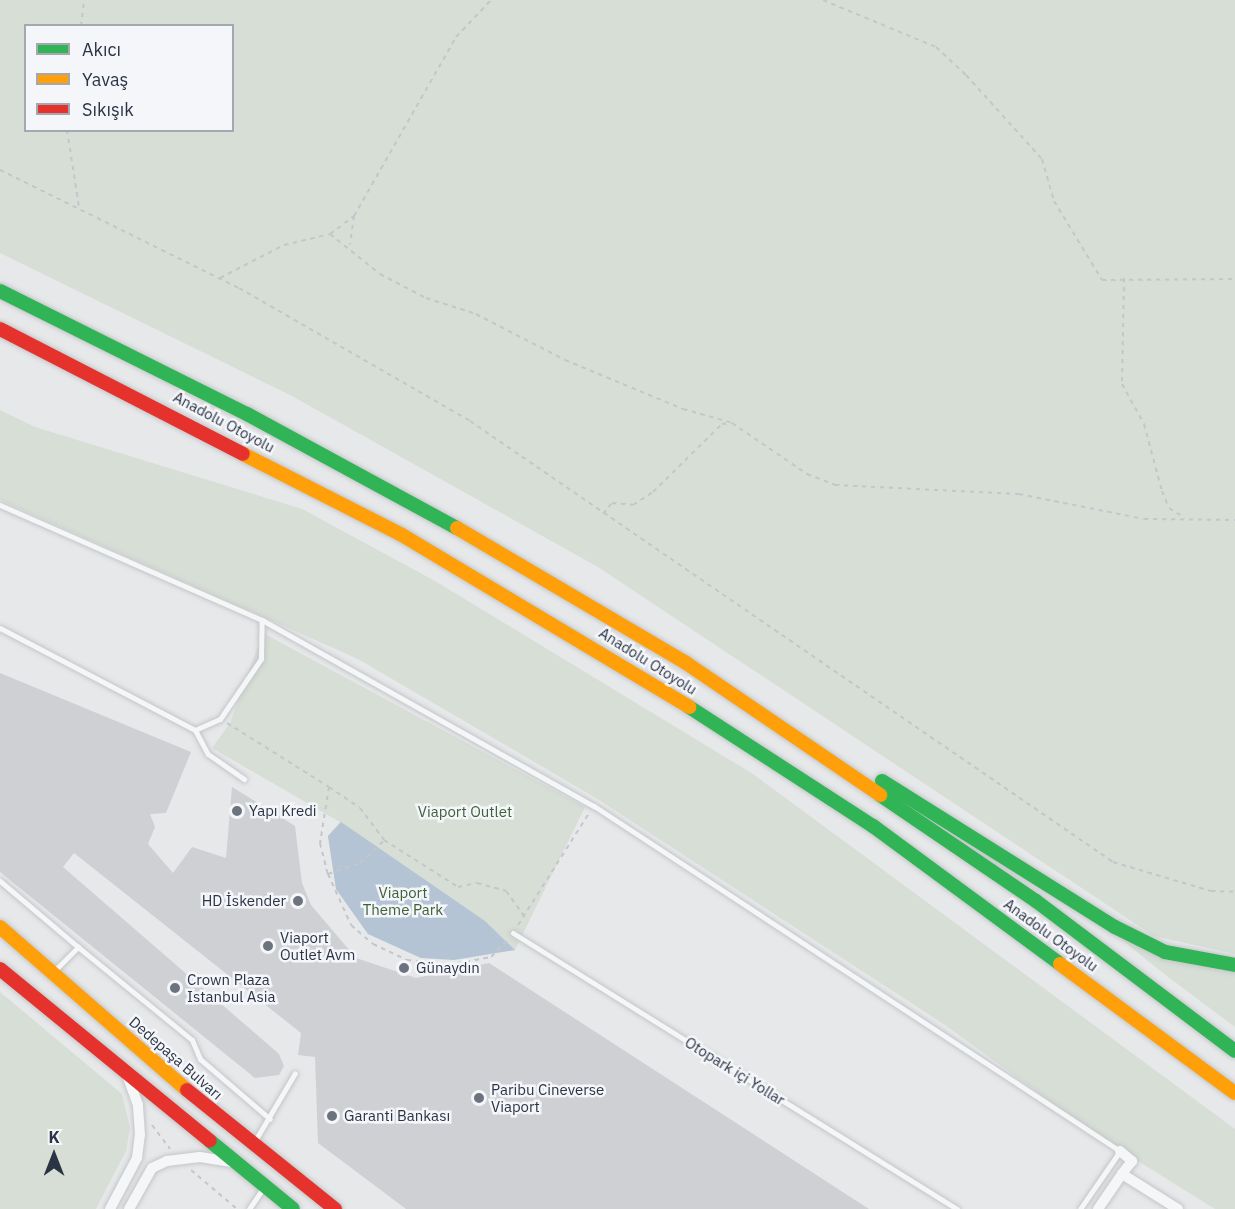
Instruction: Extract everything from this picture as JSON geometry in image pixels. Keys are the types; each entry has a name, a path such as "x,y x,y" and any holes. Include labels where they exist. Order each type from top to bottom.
{"main road":[{"name":"Anadolu Otoyolu","path":"0,291 247,414 469,535 786,727 1036,901 1235,1051"},
{"name":"Anadolu Otoyolu","path":"0,328 402,535 606,654 873,826 1235,1095"},
{"path":"786,727 940,813 1115,927 1165,952 1235,965"},
{"name":"Dedepaşa Bulvarı","path":"0,927 252,1145 335,1209"},
{"path":"0,969 122,1064 293,1209"}],"street":[{"path":"110,1209 137,1158 140,1135 138,1105 122,1064"},
{"path":"1098,1209 1132,1161 1120,1151"},
{"path":"129,1209 152,1168 167,1161 200,1157 244,1166"},
{"path":"1122,1174 1178,1209"}],"lane":[{"path":"0,505 262,620 594,806 1120,1151 1080,1209"},
{"path":"195,730 220,719 261,659 262,620"},
{"path":"0,627 195,730 208,754 244,779"},
{"path":"0,882 192,1040 200,1059 270,1119"},
{"name":"Otopark içi Yollar","path":"513,933 957,1209"},
{"path":"53,973 78,947"},
{"path":"252,1145 270,1119 295,1073"},
{"path":"249,1209 265,1185"}],"path":[{"path":"81,24 84,0"},
{"path":"350,246 354,216 456,37 491,0"},
{"path":"823,0 936,47 1042,159 1054,201 1102,280 1124,278 1235,279"},
{"path":"67,132 79,207"},
{"path":"0,170 220,278 470,421 602,514 1113,862 1212,891 1235,892"},
{"path":"220,278 284,245 330,234 354,216"},
{"path":"330,234 350,246 380,274 426,298 476,314 634,389 732,423 807,474 835,485 1019,494 1104,514 1235,520"},
{"path":"1124,278 1122,384 1144,424 1162,491 1169,508 1183,517"},
{"path":"602,514 612,503 633,505 653,492 722,424 732,423"},
{"path":"220,719 360,808 384,840 458,887 477,883 506,891 524,916"},
{"path":"329,787 320,843 328,874 351,925 373,944 407,960 448,965 491,957 513,933 594,806"},
{"path":"328,874 360,863 384,840"}],"green space":[{"path":"0,0 1235,0 1235,954 1154,936 598,567 292,396 0,253"},
{"path":"0,410 35,427 302,509 435,581 753,774 1235,1129 1235,1209 1215,1209 1098,1136 945,1025 596,798 358,659 0,500"},
{"name":"Viaport Outlet","path":"263,633 585,807 515,950 421,958 368,934 336,889 328,836 340,822 212,748 230,723"},
{"path":"1113,933 1235,971 1235,1027 1167,976"},
{"path":"0,992 122,1094 130,1128 126,1151 96,1209 0,1209"}],"water":[{"name":"Viaport Theme Park","path":"341,822 485,921 515,950 454,960 421,958 368,934 336,889 328,836"}],"building":[{"name":"Viaport Outlet Avm","path":"0,673 191,752 166,813 150,814 155,827 148,844 173,873 192,847 226,858 232,787 295,826 302,883 311,905 356,958 416,978 489,963 869,1209 406,1209 318,1143 315,1057 298,1055 301,1033 74,853 63,867 279,1054 284,1066 279,1075 255,1078 0,872"}],"traffic: fast":[{"path":"0,291 247,414 457,528"},
{"path":"689,707 873,826 1060,964"},
{"path":"882,781 1115,927 1165,952 1235,965"},
{"path":"880,795 1036,901 1235,1051"},
{"path":"210,1141 293,1209"}],"traffic: slow":[{"path":"243,454 402,535 689,707"},
{"path":"457,528 686,663 880,795"},
{"path":"0,927 187,1090"},
{"path":"1060,964 1235,1093"}],"traffic: jam":[{"path":"0,329 243,454"},
{"path":"0,969 210,1141"},
{"path":"187,1090 335,1209"}],"place":[{"name":"Yapı Kredi","path":"237,811"},
{"name":"HD İskender","path":"298,901"},
{"name":"Viaport Outlet Avm","path":"268,946"},
{"name":"Günaydın","path":"404,968"},
{"name":"Crown Plaza Istanbul Asia","path":"175,988"},
{"name":"Paribu Cineverse Viaport","path":"479,1098"},
{"name":"Garanti Bankası","path":"332,1116"}]}
